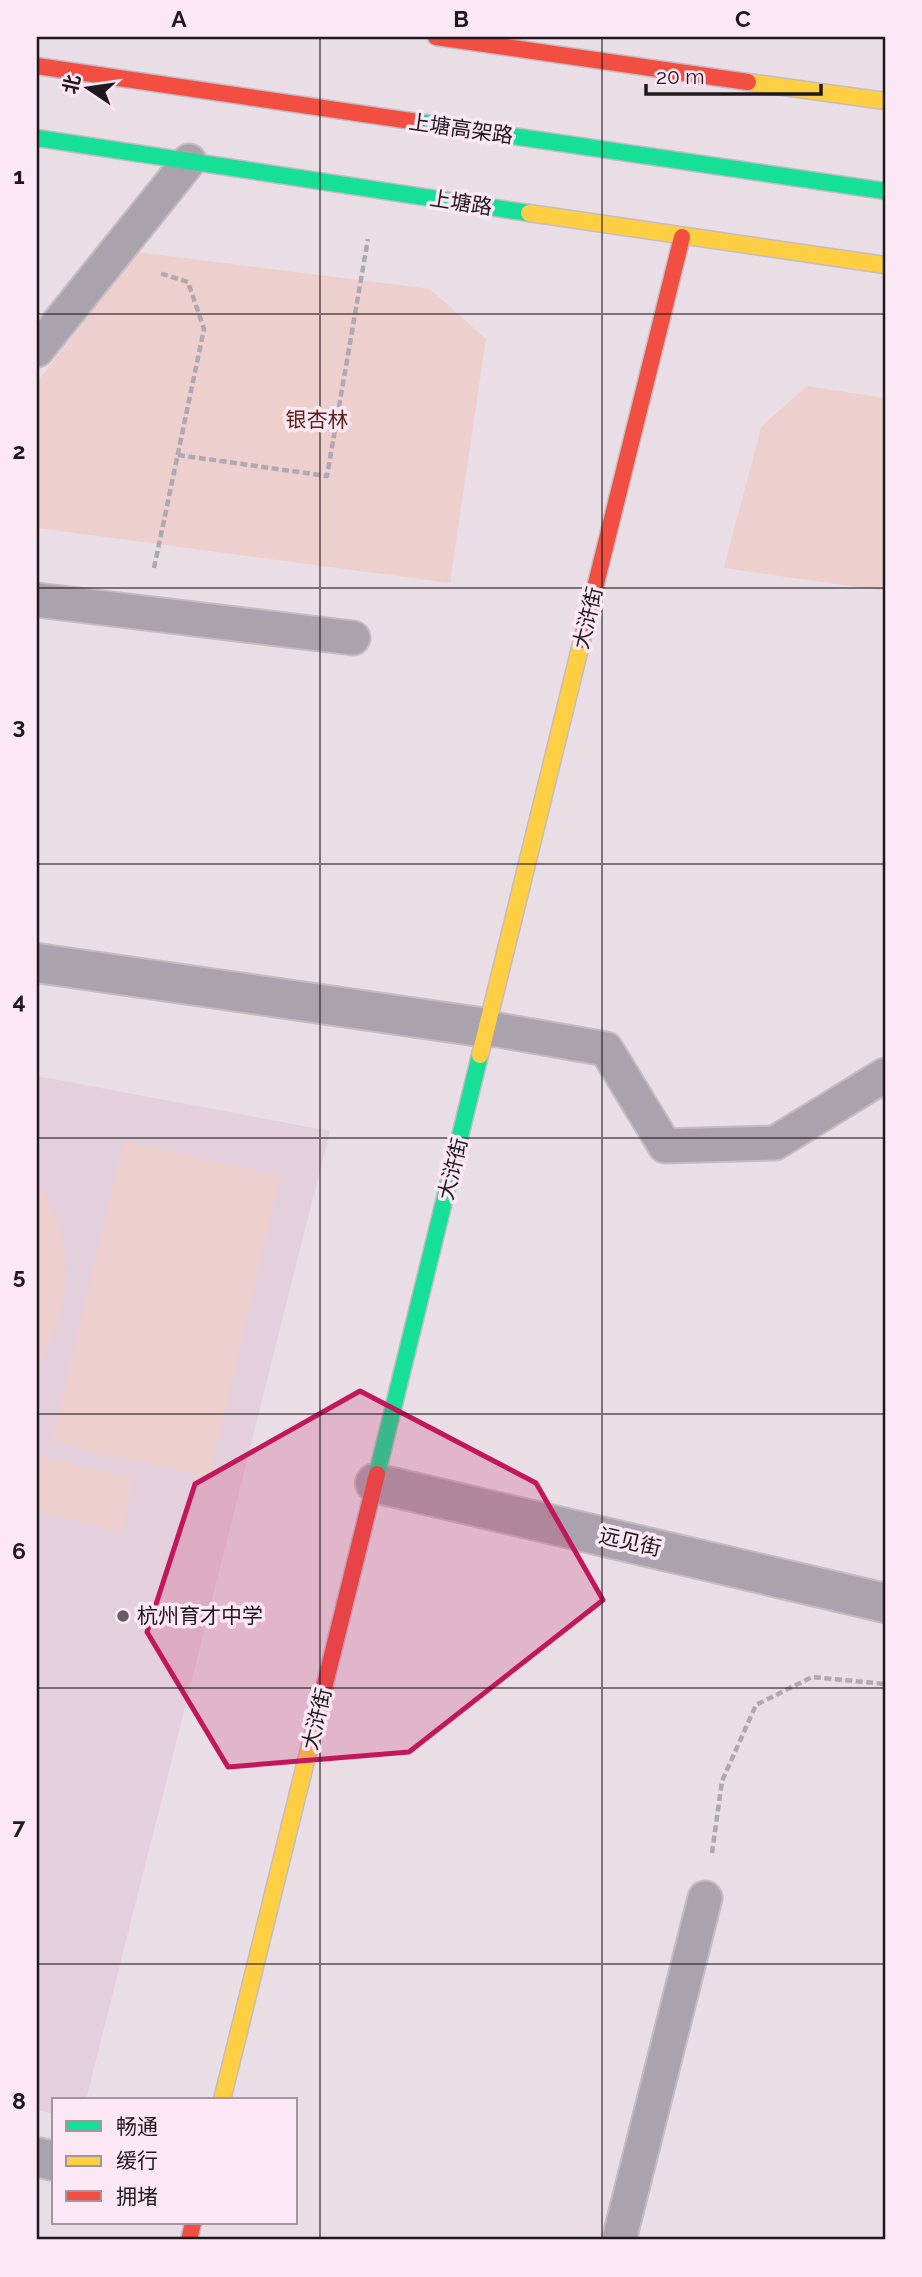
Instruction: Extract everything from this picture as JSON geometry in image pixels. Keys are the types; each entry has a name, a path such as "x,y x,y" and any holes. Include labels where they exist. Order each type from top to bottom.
{"main road":[{"path":"436,37 885,101"},
{"name":"上塘高架路","path":"37,66 885,191"},
{"name":"上塘路","path":"37,138 682,237 885,265"},
{"name":"大浒街","path":"222,2098 682,237"}],"street":[{"path":"37,963 487,1028"},
{"name":"远见街","path":"375,1483 885,1603"}],"lane":[{"path":"37,350 189,161"},
{"path":"37,600 353,638"},
{"path":"487,1028 606,1049 665,1146 775,1143 885,1075"},
{"path":"619,2240 705,1898"}],"path":[{"path":"178,455 327,476 376,190"},
{"path":"112,257 188,282 204,329 145,613"},
{"path":"705,1898 722,1781 756,1706 812,1677 885,1684"}],"highlighted area":[{"path":"360,1391 536,1483 603,1600 409,1752 228,1767 147,1632 195,1484"}],"shaded area":[{"name":"杭州育才中学","path":"37,1076 330,1131 87,2098 52,2098 52,2114 37,2110"}],"green space":[{"name":"银杏林","path":"138,252 430,289 486,339 450,583 37,528 37,382"},
{"path":"807,386 885,398 885,591 724,568 761,427"},
{"path":"124,1141 280,1176 209,1477 52,1442"},
{"path":"37,1180 55,1215 64,1252 65,1271 61,1309 37,1369"},
{"path":"37,1455 133,1478 122,1531 37,1512"}],"traffic: fast":[{"path":"418,122 885,191"},
{"path":"37,138 529,213"},
{"path":"377,1474 480,1055"}],"traffic: slow":[{"path":"748,82 885,101"},
{"path":"529,213 885,265"},
{"path":"480,1055 582,640"},
{"path":"222,2098 324,1688"}],"traffic: jam":[{"path":"436,37 748,82"},
{"path":"37,66 418,122"},
{"path":"582,640 682,237"},
{"path":"324,1688 377,1474"},
{"path":"189,2240 193,2224"}],"place":[{"name":"杭州育才中学","path":"123,1616"}]}
